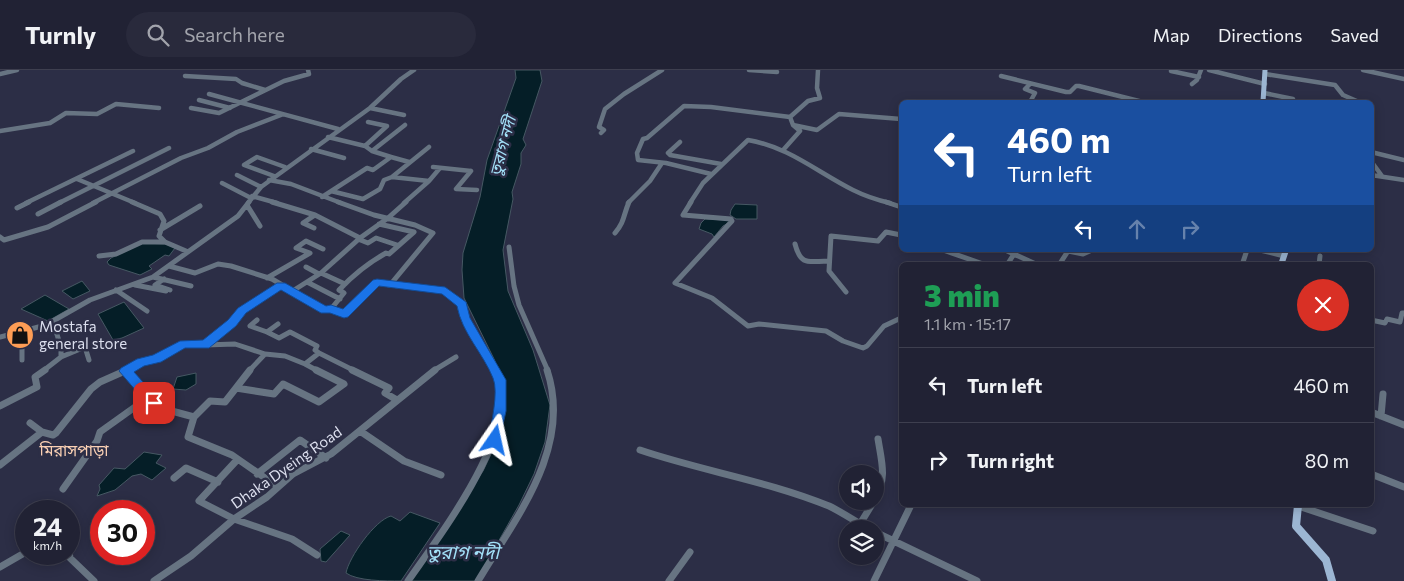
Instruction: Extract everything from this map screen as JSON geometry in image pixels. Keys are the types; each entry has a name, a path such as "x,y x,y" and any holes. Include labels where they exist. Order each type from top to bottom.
{"main road":[{"path":"1263,100 1265,72"},
{"path":"1298,507 1296,526 1325,556 1330,566 1332,581"}],"street":[{"path":"0,74 17,70"},
{"path":"191,108 217,113 284,81 309,74 308,70"},
{"path":"0,337 22,333 53,322 90,300 153,277 170,266 186,251 238,216 251,197 269,180 370,108 401,79 414,70"},
{"path":"601,133 604,130 599,127 605,109 624,94 662,70"},
{"path":"749,70 777,72"},
{"path":"711,174 638,160 638,152 643,139 647,138 682,106 711,107 790,117 808,101 820,98 817,88 818,70"},
{"path":"1192,84 1199,77 1201,70"},
{"path":"1209,70 1264,84"},
{"path":"1363,70 1404,79"},
{"path":"1171,71 1199,77"},
{"path":"1265,72 1335,85 1343,96 1354,100"},
{"path":"186,76 236,80 265,90"},
{"path":"1001,76 1070,92 1076,86 1079,86 1135,100"},
{"path":"1030,84 1025,89 1035,93 1031,100"},
{"path":"1264,93 1293,99"},
{"path":"209,94 338,129"},
{"path":"199,100 230,108"},
{"path":"209,111 231,100"},
{"path":"0,131 50,123 66,113 97,114 116,104 159,108"},
{"path":"370,108 404,115"},
{"path":"793,125 818,130 833,118 845,114 899,119"},
{"path":"0,237 4,240 48,227 182,158 208,148 237,132 281,115"},
{"path":"784,149 800,131 793,125 790,117"},
{"path":"365,146 387,126 368,122"},
{"path":"372,151 405,125"},
{"path":"328,137 365,146 372,151 409,162"},
{"path":"899,206 847,187 837,179 784,149 748,140 711,174 695,194 683,215 731,219 732,222 704,249 675,283 712,298 748,326 759,324 826,331 834,334 837,338 862,348 867,346 888,322 899,319"},
{"path":"680,142 668,153 670,155 721,164"},
{"path":"331,191 363,199 378,191 384,180 392,177 429,147"},
{"path":"38,214 168,148"},
{"path":"311,149 344,158"},
{"path":"17,208 132,151"},
{"path":"1374,153 1404,160"},
{"path":"274,176 244,165 257,157 285,168"},
{"path":"322,197 367,168 373,170 391,157"},
{"path":"615,234 624,222 624,214 630,202 650,181 662,164"},
{"path":"1374,165 1382,176"},
{"path":"432,167 470,171 456,189 477,190"},
{"path":"291,292 320,273 359,238 388,218 429,181 440,168"},
{"path":"236,175 261,187"},
{"path":"1374,175 1404,180"},
{"path":"392,177 429,181"},
{"path":"77,179 160,214 164,221 159,236 165,242 186,251"},
{"path":"269,180 291,184 322,197 433,233 390,285"},
{"path":"222,183 251,197 315,215 368,244 376,238 397,245"},
{"path":"247,205 253,211 256,223 260,226"},
{"path":"160,230 200,206"},
{"path":"314,228 303,223 315,215"},
{"path":"379,224 414,232"},
{"path":"331,309 344,293 339,290 344,284 370,262 386,253 388,254 419,227"},
{"path":"846,292 829,270 831,236 878,241 886,232 899,235"},
{"path":"267,278 310,253 296,248 306,241 323,249"},
{"path":"99,256 116,254 142,242 165,242"},
{"path":"795,244 798,256 804,261 829,261"},
{"path":"478,581 525,504 544,464 553,425 554,398 544,360 515,292 509,247"},
{"path":"949,252 977,262"},
{"path":"1010,252 1031,262"},
{"path":"1076,252 1083,254 1088,252"},
{"path":"1009,262 1014,254"},
{"path":"1319,262 1320,256"},
{"path":"170,266 195,273 223,263 267,278 325,310 331,309 344,314 377,282 445,291 462,304 465,318 500,380 501,396 495,440 484,463 408,581"},
{"path":"306,267 344,284"},
{"path":"153,277 191,286"},
{"path":"133,285 168,290 155,285 164,279"},
{"path":"307,282 340,298"},
{"path":"205,345 232,323 242,310 281,285"},
{"path":"116,290 147,311"},
{"path":"1374,321 1383,324 1386,323 1387,319 1400,322 1402,313 1404,313"},
{"path":"257,320 250,326 279,338 290,332 317,346 315,350 389,388 385,393 397,400"},
{"path":"53,322 61,347 61,357"},
{"path":"267,332 278,324"},
{"path":"22,333 22,360"},
{"path":"30,423 42,432 52,435 56,433 91,389 100,382 141,363 157,359 184,344 235,344 265,354 285,356 344,384 319,402 283,384 274,394 236,388"},
{"path":"0,406 37,387 35,377 61,357 83,347 89,360"},
{"path":"305,364 319,352"},
{"path":"265,354 246,374 225,402 210,401 194,417 188,437 232,455 278,487"},
{"name":"Dhaka Dyeing Road","path":"154,581 191,556 234,519 293,474 326,458 440,365 456,357"},
{"path":"125,371 148,397 161,407 191,413 194,417"},
{"path":"1380,416 1383,394"},
{"path":"63,489 97,441 100,432 148,397"},
{"path":"1374,413 1404,425"},
{"path":"360,431 404,461 441,475"},
{"path":"0,465 42,432"},
{"path":"257,474 300,440 326,458"},
{"path":"878,440 882,465"},
{"path":"640,450 675,462 714,470 799,496 830,507 853,520"},
{"path":"237,460 199,501 234,519 292,539 317,555"},
{"path":"174,478 186,468 218,482"},
{"path":"1374,475 1404,486"},
{"path":"874,581 910,507"},
{"path":"1301,507 1373,530"},
{"path":"884,537 977,581"},
{"path":"669,581 690,552"},
{"path":"0,568 15,559"},
{"path":"77,565 94,581"}],"water":[{"name":"তুরাগ নদী","path":"515,70 540,70 542,81 523,139 526,145 521,153 521,164 512,192 513,199 503,250 508,291 533,350 550,405 545,442 534,474 519,505 476,581 410,581 483,471 495,446 504,403 501,377 464,298 462,270 463,253 480,197 487,160 516,78"},
{"path":"735,204 757,205 757,219 736,219 730,215"},
{"path":"705,219 728,220 730,222 723,226 714,237 712,234 699,229"},
{"path":"143,243 166,244 175,248 169,256 165,255 149,266 152,269 140,275 109,265 107,262 111,258"},
{"path":"82,281 90,291 73,299 62,291"},
{"path":"45,295 69,309 48,321 21,309"},
{"path":"124,302 144,328 113,340 98,314"},
{"path":"196,373 196,384 186,390 173,389 177,377"},
{"path":"144,452 162,455 156,463 166,468 152,480 141,474 132,476 115,490 97,496 100,489 99,485 114,468 125,469"},
{"path":"410,512 440,523 401,581 357,578 346,573 357,549 378,524 391,516 400,521"},
{"path":"341,531 350,535 326,562 321,561 320,549"}],"place":[{"name":"Mostafa general store","path":"20,335"}],"district":[{"name":"মিরাসপাড়া","path":"74,449"}],"route":[{"path":"154,403 125,371 141,363 157,359 187,343 205,345 232,323 242,310 281,285 325,310 331,309 344,314 377,282 445,291 462,304 465,318 500,380 500,411 495,440"}]}
